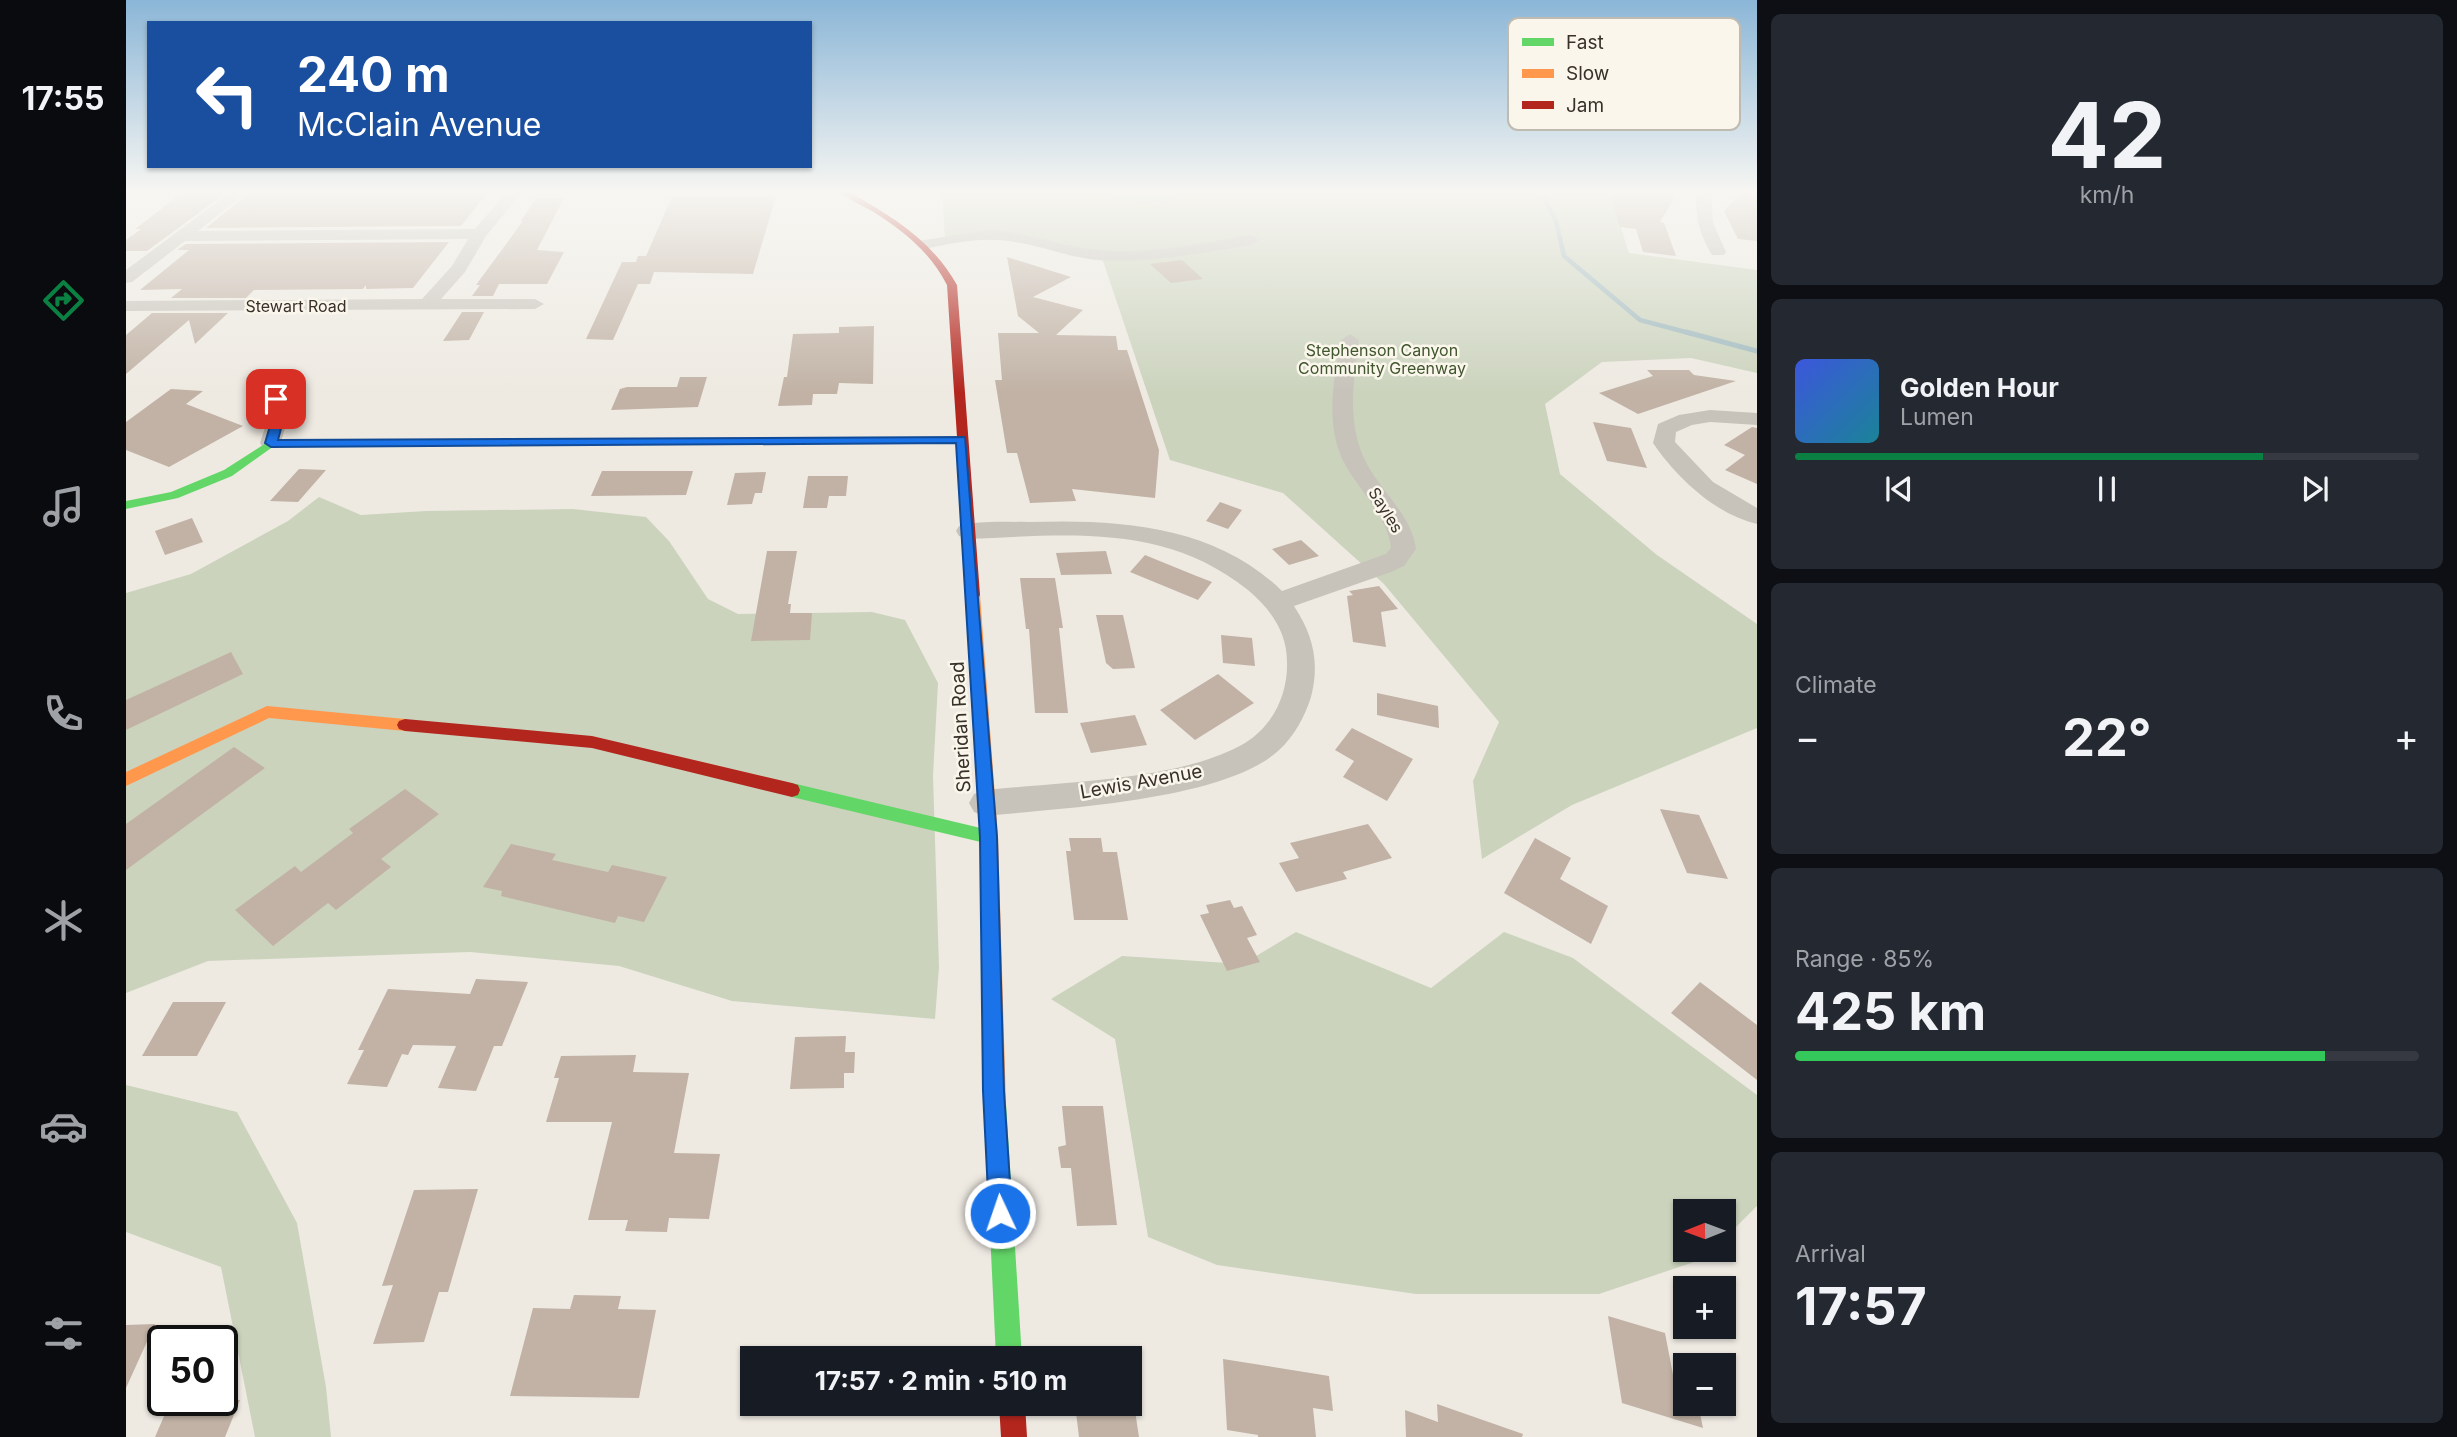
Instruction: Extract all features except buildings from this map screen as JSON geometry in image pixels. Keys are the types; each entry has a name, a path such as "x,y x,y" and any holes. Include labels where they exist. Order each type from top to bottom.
{"main road":[{"name":"Sheridan Road","path":"937,258 952,285 989,837 994,1091 1008,1346"},
{"path":"126,505 174,495 228,473 271,443 961,440"},
{"path":"126,779 267,712 592,742 989,837"},
{"path":"1013,1416 1014,1437"}],"street":[{"path":"126,278 153,258"},
{"path":"426,306 465,258"},
{"name":"Stewart Road","path":"126,306 535,304"},
{"name":"Sayles","path":"1278,602 1382,566 1395,560 1404,549 1402,533 1356,465 1342,424 1344,375 1350,340"},
{"path":"257,389 276,399 281,409 271,443"},
{"path":"1757,419 1714,416 1678,421 1666,429 1664,443 1696,480 1716,497 1757,517"},
{"name":"Lewis Avenue","path":"968,531 1110,529 1159,535 1209,553 1256,582 1278,602 1289,617 1303,665 1298,695 1289,719 1269,742 1245,757 1214,769 1163,780 985,803"}],"green space":[{"name":"Stephenson Canyon Community Greenway","path":"1102,258 1667,258 1757,270 1757,373 1691,358 1602,362 1545,404 1560,474 1657,555 1757,624 1757,728 1572,805 1482,859 1473,781 1499,722 1384,584 1283,493 1170,460"},
{"path":"319,497 361,515 426,511 573,509 646,517 669,541 708,599 738,614 872,612 905,620 938,683 933,776 939,967 935,1019 732,1001 619,966 470,952 208,961 126,993 126,593 191,574 288,521"},
{"path":"1296,932 1431,988 1504,932 1573,958 1757,1095 1757,1206 1736,1227 1736,1199 1673,1199 1673,1262 1694,1262 1599,1294 1416,1294 1217,1265 1148,1237 1115,1039 1051,999 1122,956 1243,964"},
{"path":"126,1085 237,1112 297,1223 326,1387 331,1437 255,1437 238,1352 238,1325 233,1325 221,1267 126,1232"}],"waterway":[{"path":"1566,258 1640,320 1693,334"},
{"path":"1686,332 1757,351"}],"traffic: fast":[{"path":"126,505 174,495 228,473 271,443 508,442"},
{"path":"792,790 989,837"},
{"path":"995,1104 1008,1346"}],"traffic: slow":[{"path":"973,595 989,837 995,1104"},
{"path":"126,779 267,712 405,725"}],"traffic: jam":[{"path":"936,258 952,285 973,595"},
{"path":"508,442 961,440"},
{"path":"405,725 592,742 792,790"},
{"path":"1013,1416 1014,1437"}],"route":[{"path":"276,399 281,409 271,443 961,440 989,837 994,1091 1000,1213"}]}
